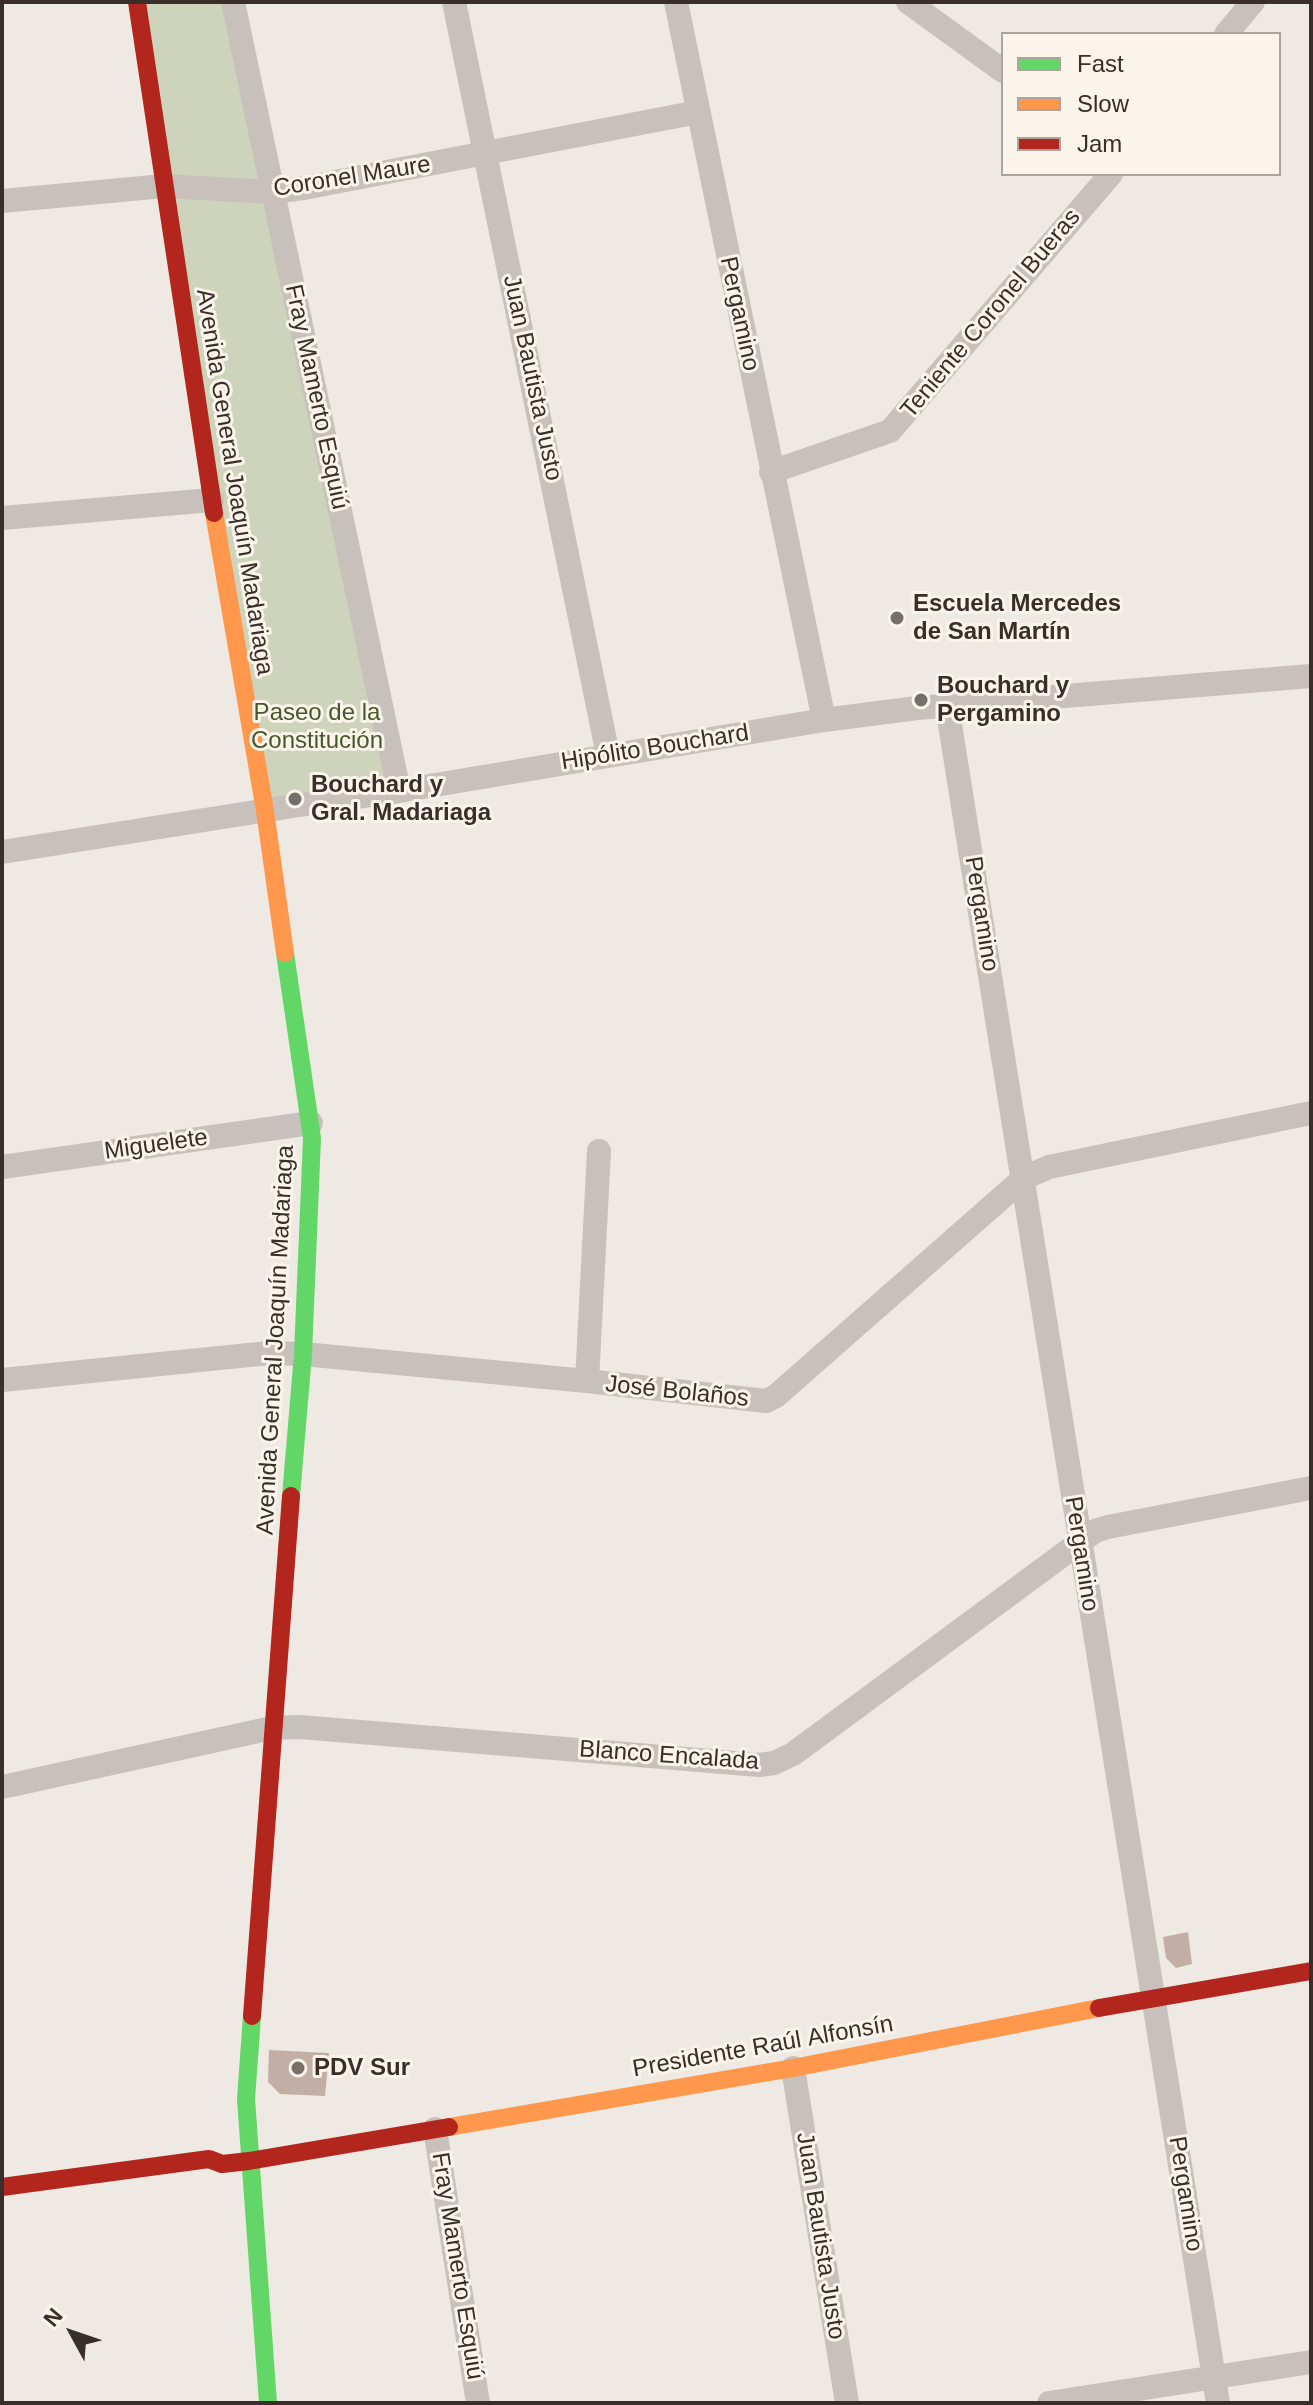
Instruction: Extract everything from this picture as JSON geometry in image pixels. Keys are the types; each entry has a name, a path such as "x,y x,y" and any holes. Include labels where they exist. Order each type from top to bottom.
{"main road":[{"name":"Avenida General Joaquín Madariaga","path":"137,2 212,500 265,811 312,1138 303,1354 246,2089 268,2403"},
{"name":"Presidente Raúl Alfonsín","path":"2,2187 209,2159 222,2164 249,2161 793,2068 1154,1997 1311,1971"},
{"name":"Presidente Raúl Alfonsín","path":"149,2185 208,2176 222,2164"}],"street":[{"name":"Fray Mamerto Esquiú","path":"233,2 399,791"},
{"name":"Juan Bautista Justo","path":"454,2 608,755"},
{"name":"Pergamino","path":"676,2 824,720"},
{"path":"908,2 1001,70"},
{"path":"1228,32 1253,2"},
{"name":"Coronel Maure","path":"2,201 164,186 272,192 304,188 698,112"},
{"name":"Teniente Coronel Bueras","path":"771,472 890,431 1109,176"},
{"path":"2,518 212,500"},
{"name":"Hipólito Bouchard","path":"2,852 399,791 824,720 947,706 1311,676"},
{"name":"Pergamino","path":"947,706 1218,2403"},
{"name":"José Bolaños","path":"2,1380 269,1353 587,1381 766,1401 776,1396 1024,1178 1049,1167 1311,1113"},
{"name":"Miguelete","path":"2,1167 311,1123"},
{"path":"587,1381 599,1151"},
{"name":"Blanco Encalada","path":"2,1787 272,1728 300,1727 759,1765 774,1763 793,1754 1079,1541 1108,1527 1311,1488"},
{"name":"Juan Bautista Justo","path":"793,2068 847,2403"},
{"name":"Fray Mamerto Esquiú","path":"435,2129 478,2403"},
{"path":"1049,2403 1311,2362"}],"green space":[{"name":"Paseo de la Constitución","path":"137,2 233,2 399,791 265,811"}],"building":[{"path":"1188,1932 1192,1964 1176,1968 1166,1958 1163,1937"},
{"name":"PDV Sur","path":"269,2050 329,2053 325,2096 280,2094 268,2082"}],"traffic: fast":[{"path":"285,953 312,1138 303,1354 291,1496"},
{"path":"252,2016 246,2099 268,2403"}],"traffic: slow":[{"path":"214,513 265,811 285,953"},
{"path":"449,2127 793,2068 1099,2008"}],"traffic: jam":[{"path":"137,2 214,513"},
{"path":"252,2016 291,1496"},
{"path":"1099,2008 1311,1971"},
{"path":"2,2187 209,2159 222,2164 249,2161 449,2127"}],"place":[{"name":"Escuela Mercedes de San Martín","path":"897,618"},
{"name":"Bouchard y Pergamino","path":"921,700"},
{"name":"Bouchard y Gral. Madariaga","path":"295,799"},
{"name":"PDV Sur","path":"298,2068"}]}
